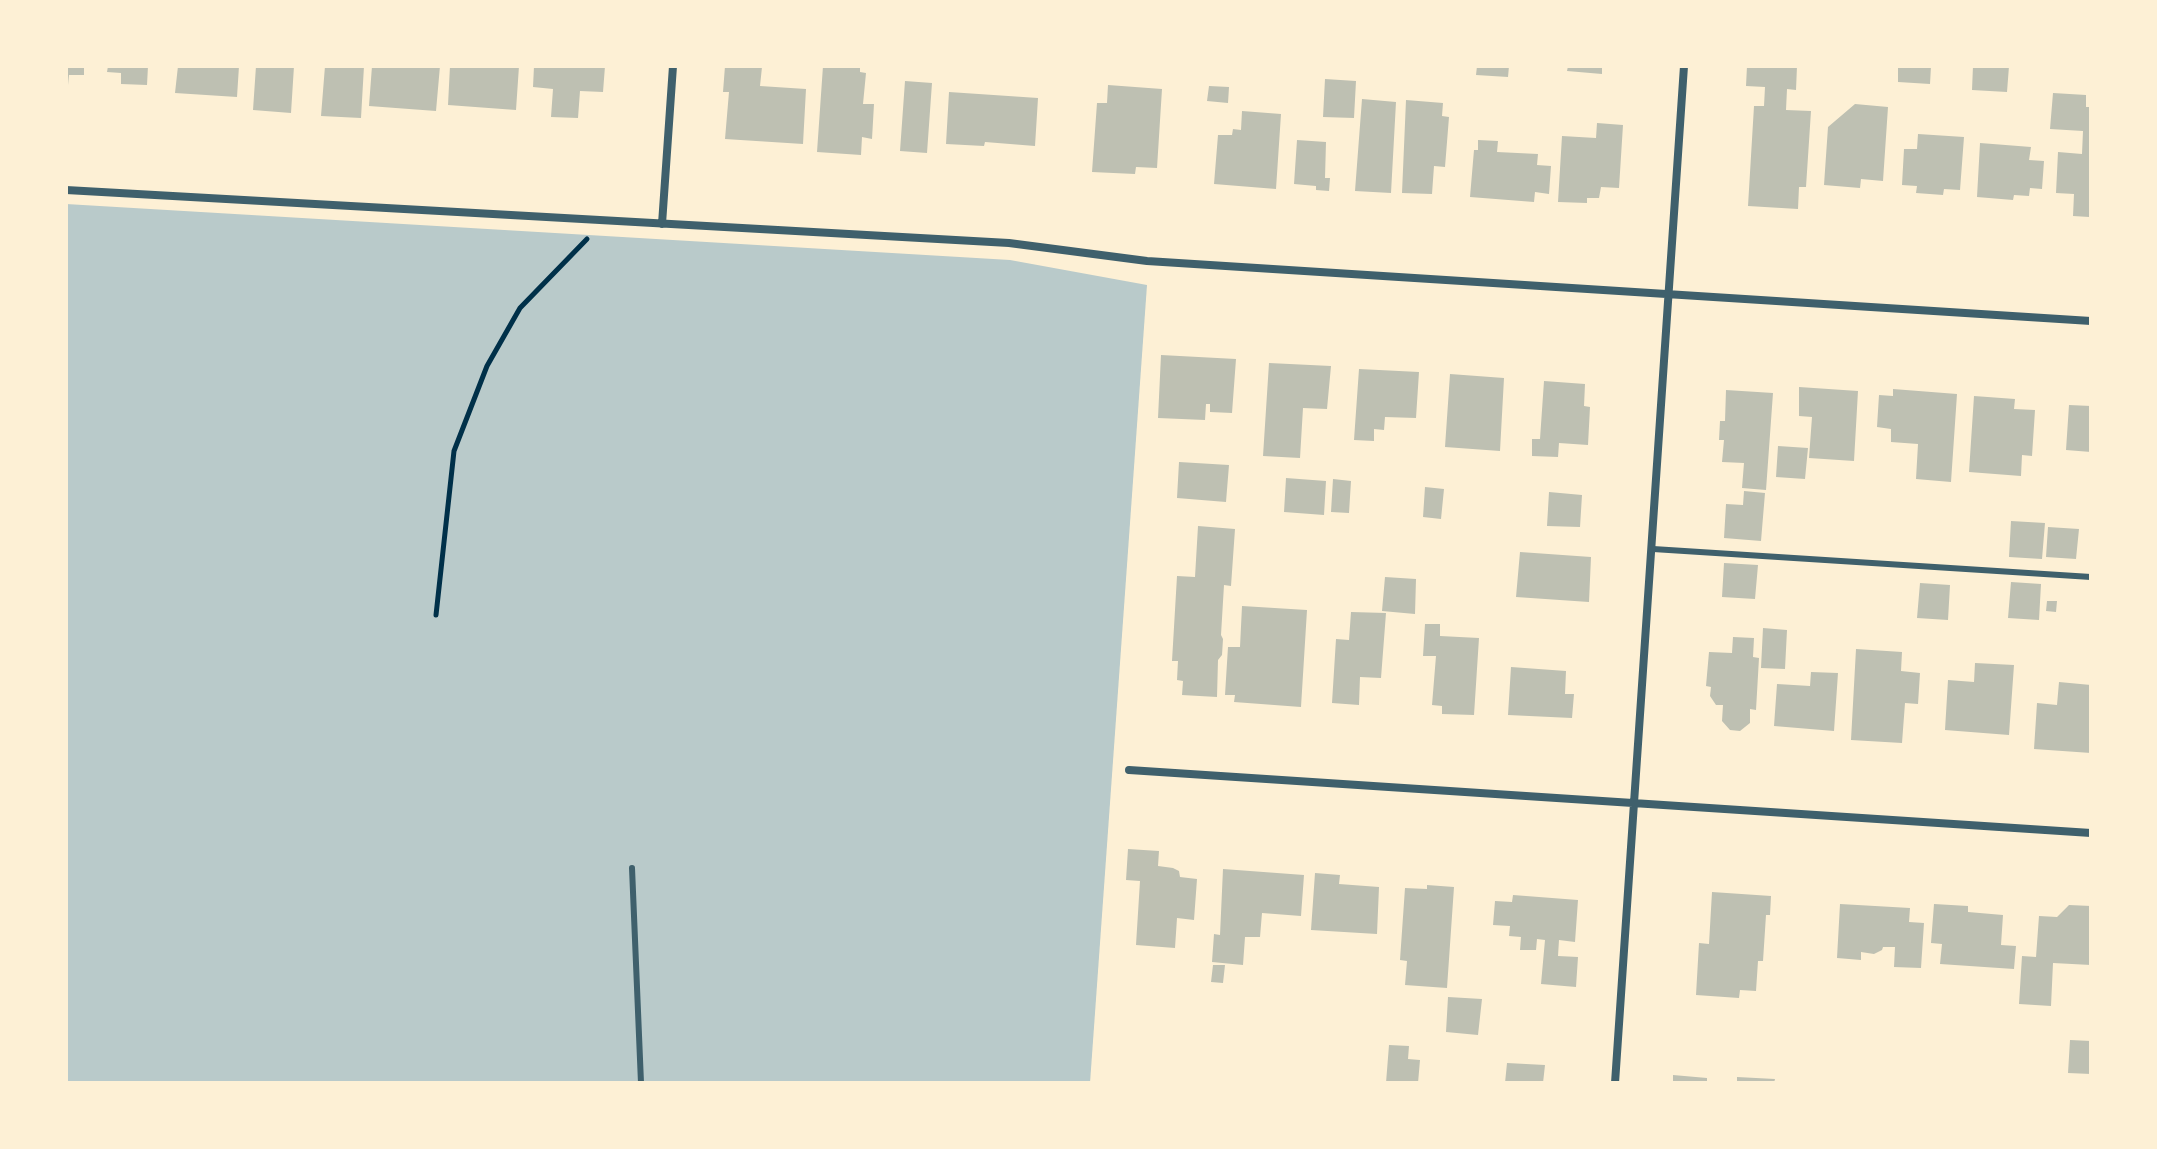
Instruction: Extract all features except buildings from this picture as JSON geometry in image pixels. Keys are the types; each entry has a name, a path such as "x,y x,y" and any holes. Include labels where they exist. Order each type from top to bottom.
{"street":[{"path":"662,224 673,66"},
{"path":"1615,1083 1684,66"},
{"path":"66,190 1009,243 1147,261 2091,321"},
{"path":"1129,770 2091,833"}],"lane":[{"path":"1653,549 2091,577"},
{"path":"632,868 641,1083"}],"path":[{"path":"436,615 454,451 487,366 520,308 606,220"}],"shaded area":[{"path":"66,204 1010,260 1147,285 1090,1083 66,1083"}]}
